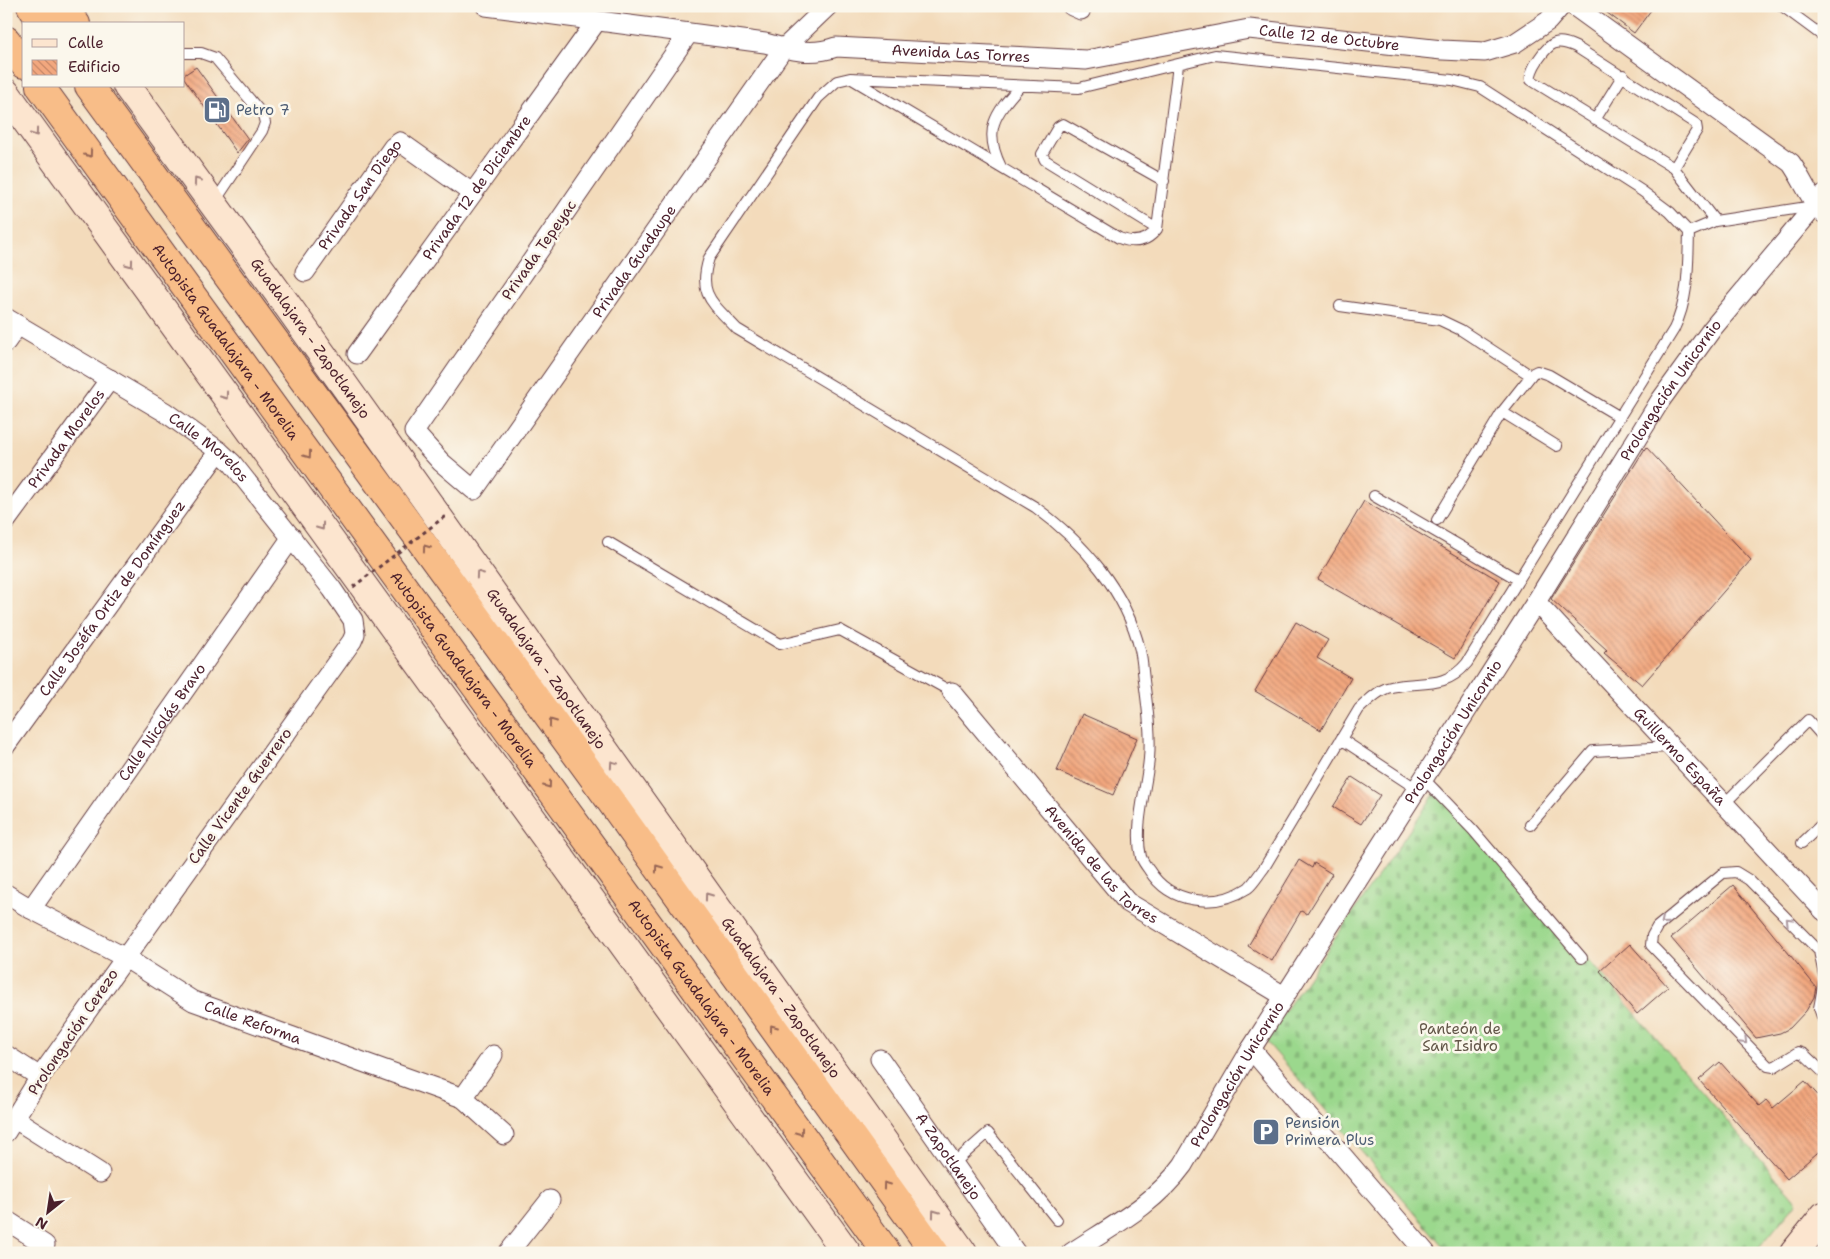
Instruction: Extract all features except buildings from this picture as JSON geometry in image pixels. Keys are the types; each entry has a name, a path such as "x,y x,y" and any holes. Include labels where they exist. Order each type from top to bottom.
{"highway":[{"path":"31,6 43,22"},
{"path":"59,6 74,22"},
{"path":"6,40 22,61"},
{"name":"Autopista Guadalajara - Morelia","path":"41,88 887,1253"},
{"path":"90,88 609,800 935,1253"}],"street":[{"path":"68,6 80,22"},
{"name":"Avenida Las Torres","path":"486,6 765,43 788,44 819,40 836,47 1086,60"},
{"name":"Privada Guadaupe","path":"442,462 474,490 788,44 828,6"},
{"name":"Calle 12 de Octubre","path":"1086,60 1249,29 1442,50 1485,52 1515,43 1548,21 1561,6"},
{"path":"1574,6 1791,163 1821,205"},
{"name":"Privada 12 de Diciembre","path":"357,354 596,22"},
{"name":"Privada Tepeyac","path":"442,462 414,432 688,34"},
{"name":"Guadalajara - Zapotlanejo","path":"128,88 214,204 963,1253"},
{"path":"6,93 847,1253"},
{"name":"Privada San Diego","path":"305,272 393,146 400,142 472,192"},
{"name":"Prolongación Unicornio","path":"1071,1253 1154,1199 1170,1183 1183,1165 1284,996 1536,602 1660,401 1692,354 1821,205"},
{"path":"6,342 12,322"},
{"name":"Calle Morelos","path":"12,322 165,412 220,451 232,463 332,588 353,620 355,634"},
{"name":"Privada Morelos","path":"6,521 110,379"},
{"name":"Calle Joséfa Ortiz de Domínguez","path":"6,745 220,451"},
{"name":"Calle Nicolás Bravo","path":"31,910 292,537"},
{"name":"Guillermo España","path":"1536,602 1824,911"},
{"name":"Calle Vicente Guerrero","path":"124,958 352,641 355,634"},
{"name":"Avenida de las Torres","path":"952,692 1127,902 1284,996"},
{"name":"Calle Reforma","path":"6,894 31,910 124,958 193,1001 463,1098 504,1135"},
{"name":"Prolongación Cerezo","path":"11,1125 40,1077 124,958"},
{"path":"1251,1049 1426,1253"},
{"path":"463,1098 493,1054"},
{"path":"6,1055 40,1077"},
{"name":"A Zapotlanejo","path":"880,1059 1016,1253"},
{"path":"11,1125 100,1173"},
{"path":"508,1253 550,1200"},
{"path":"1794,1253 1824,1216"},
{"path":"6,1220 45,1245"}],"lane":[{"path":"1782,6 1824,37"},
{"path":"1674,168 1698,127 1623,75 1576,47 1562,42 1550,46 1531,73 1530,78 1533,82 1674,168 1715,221"},
{"path":"185,53 201,53 215,58 263,115 265,123 262,131 214,204"},
{"path":"1215,55 1225,55 1470,83 1489,92 1642,191 1670,212 1689,232 1687,289 1683,310 1666,344 1459,673 1439,682 1389,688 1380,691 1359,709 1264,868 1250,887 1234,896 1214,902 1195,900 1173,894 1156,882 1142,858 1139,835 1150,740 1140,650 1129,620 1111,584 1088,552 1063,527 1035,507 737,328 710,300 704,288 704,273 709,258 818,98 836,81 850,78 1079,88 1178,65 1215,55"},
{"path":"850,78 1126,240 1146,239 1157,229 1178,65"},
{"path":"1595,120 1623,75"},
{"path":"1002,168 992,149 991,133 997,114 1020,86"},
{"path":"1157,229 1045,160 1042,154 1058,127 1063,124 1164,181"},
{"path":"1689,232 1715,221 1821,205"},
{"path":"1340,306 1440,320 1461,330 1530,375"},
{"path":"1437,520 1502,412 1530,375 1537,371 1549,375 1620,417"},
{"path":"1502,412 1556,446"},
{"path":"1374,496 1518,579"},
{"path":"608,542 780,644 840,630 952,692"},
{"path":"1724,804 1808,720 1824,738"},
{"path":"1341,739 1420,784 1473,830 1582,958"},
{"path":"1530,825 1593,751 1670,747"},
{"path":"1802,843 1824,822"},
{"path":"1824,975 1822,954 1749,880 1736,872 1723,872 1657,928 1650,940 1651,946 1768,1066 1774,1067 1798,1052 1804,1054 1824,1073"},
{"path":"1824,982 1819,1008 1824,1022"},
{"path":"953,1164 988,1133 1057,1220"}],"path":[{"path":"353,587 448,514"}],"green space":[{"name":"Panteón de San Isidro","path":"1440,786 1797,1202 1755,1253 1449,1253 1265,1040"}],"place":[{"name":"Petro 7","path":"217,110"},
{"name":"Pensión Primera Plus","path":"1266,1132"}]}
